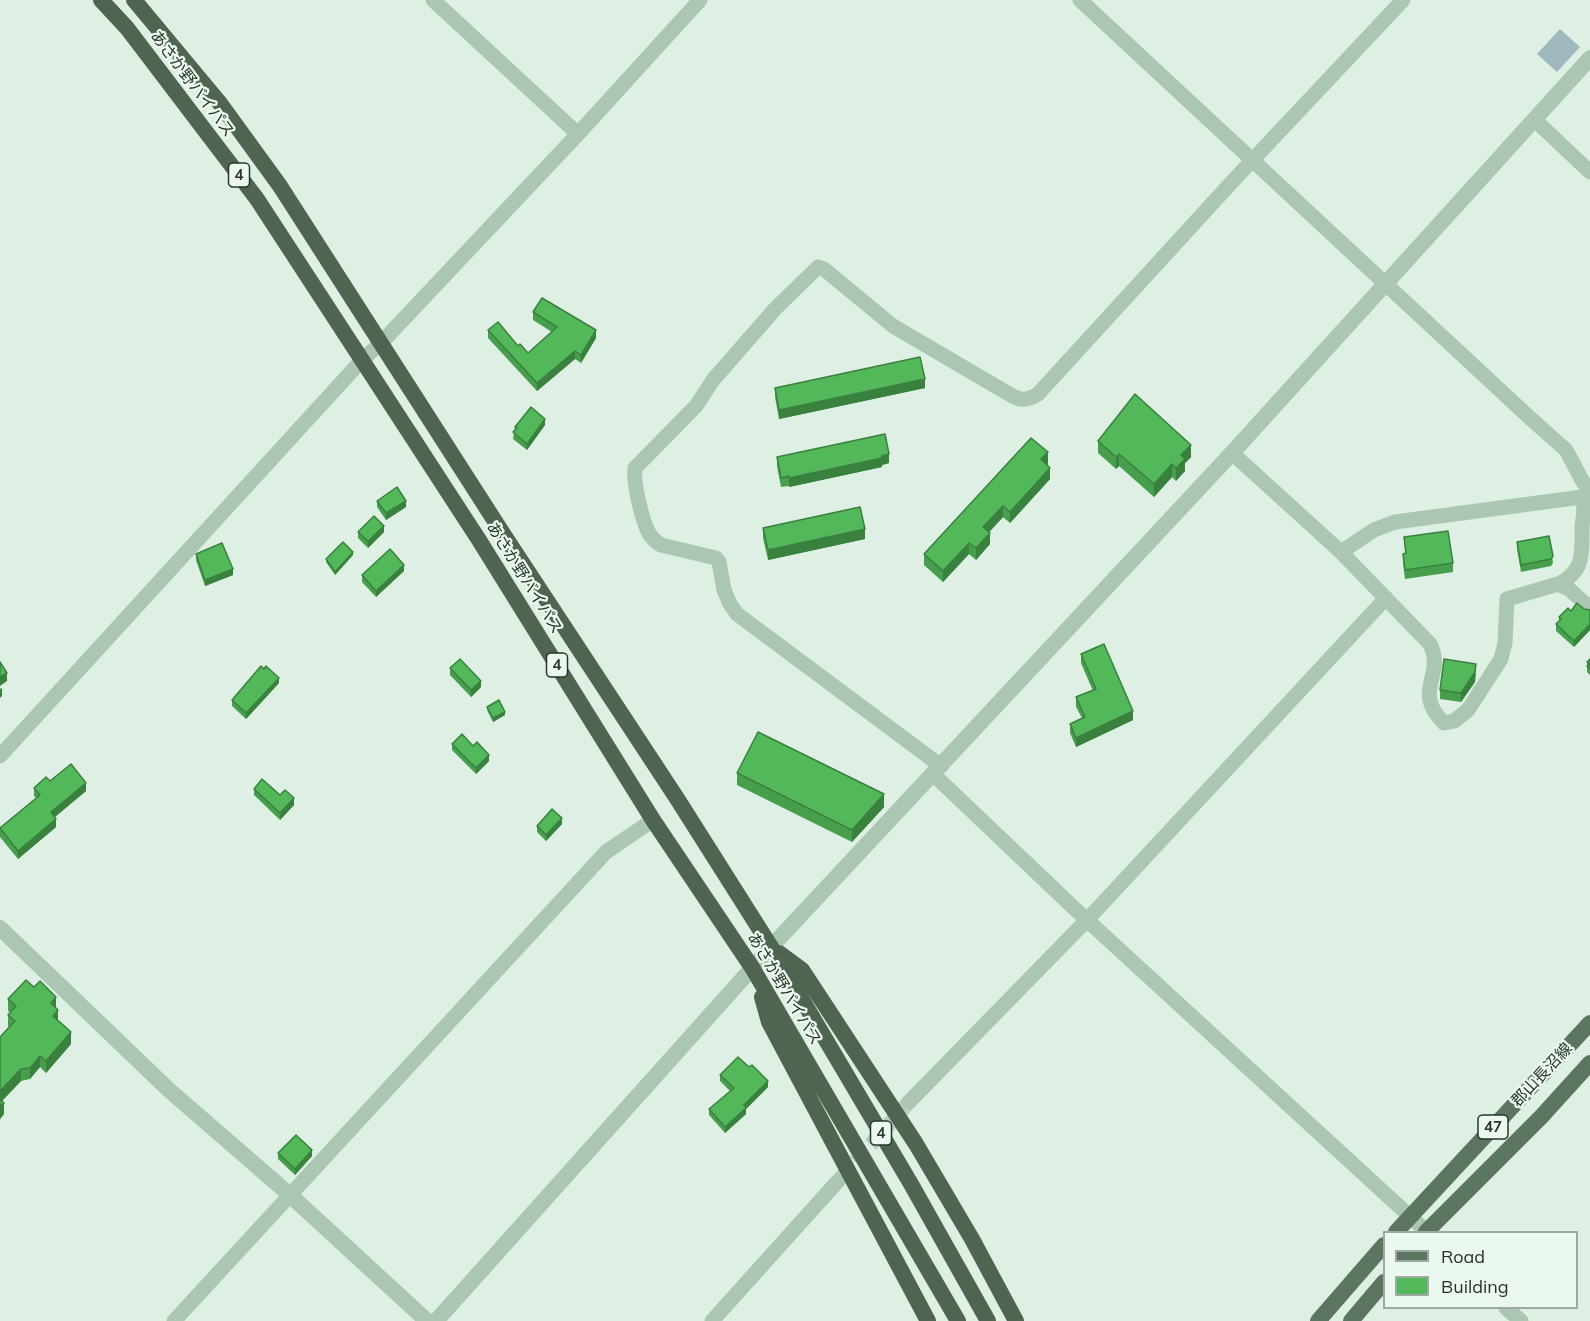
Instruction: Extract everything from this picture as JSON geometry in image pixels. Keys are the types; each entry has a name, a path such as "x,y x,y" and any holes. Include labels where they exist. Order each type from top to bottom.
{"highway":[{"name":"あさか野バイパス","path":"101,0 127,28 257,199 479,540 653,820 753,969 958,1321"},
{"name":"あさか野バイパス","path":"134,0 219,102 273,177 771,946 911,1184 988,1321"},
{"path":"771,946 802,970 897,1113 972,1239 1016,1321"},
{"name":"4","path":"753,969 769,1022 842,1174"},
{"path":"842,1174 928,1321"}],"main road":[{"name":"郡山長沼線","path":"1398,1231 1590,1023"},
{"name":"郡山長沼線","path":"1427,1231 1542,1117 1590,1064"},
{"path":"1318,1321 1383,1246"},
{"path":"1352,1321 1383,1283"}],"street":[{"path":"433,0 578,134"},
{"path":"0,756 362,360 381,343 578,134 700,0"},
{"path":"1080,0 1566,450 1583,482 1587,495 1582,521 1582,559 1572,575 1558,584 1507,598 1505,644 1501,659 1468,710 1461,717 1444,723 1430,703 1428,695 1435,660 1432,648 1425,637 1341,552 1232,453"},
{"path":"1403,0 1231,183 1038,394 1031,398 1020,400 1016,398 893,326 824,269 818,267 775,309 713,380 696,406 635,468 634,478 645,524 654,540 661,545 716,558 728,600 737,614 937,770 1087,920 1425,1231"},
{"path":"436,1321 753,969 771,946 1232,453 1590,58"},
{"path":"1534,120 1590,172"},
{"path":"1341,552 1374,530 1395,522 1587,495"},
{"path":"1558,584 1569,589 1590,608"},
{"path":"909,1102 1087,920 1386,597"},
{"path":"174,1321 606,852 653,820"},
{"path":"0,928 169,1090 290,1195 427,1321"},
{"path":"712,1321 842,1174"},
{"path":"1507,1309 1521,1321"}],"shaded area":[{"path":"1560,29 1580,47 1557,72 1537,54"}],"building":[{"path":"542,298 596,330 581,355 575,351 537,383 488,330 498,322 518,346 520,344 528,353 557,327 533,312"},
{"path":"920,357 925,379 779,410 775,388"},
{"path":"1135,394 1191,445 1181,455 1185,459 1176,468 1172,464 1154,484 1119,454 1116,457 1098,441"},
{"path":"531,407 545,419 527,444 513,432"},
{"path":"885,434 889,454 882,458 781,478 777,457"},
{"path":"1031,438 1048,452 1041,459 1050,468 1010,512 1003,506 983,527 990,533 976,548 969,543 943,571 924,554"},
{"path":"397,487 406,501 386,513 377,501"},
{"path":"860,507 865,529 768,550 763,528"},
{"path":"374,516 384,526 368,541 358,532"},
{"path":"1448,531 1453,563 1405,570 1404,537"},
{"path":"1549,536 1553,556 1551,559 1521,565 1517,542"},
{"path":"343,542 353,552 335,572 326,559"},
{"path":"222,543 233,569 205,580 196,554"},
{"path":"390,549 404,565 376,591 362,575"},
{"path":"1577,603 1584,609 1590,610 1590,624 1574,641 1556,624 1568,608 1571,611"},
{"path":"1104,644 1133,711 1076,738 1070,724 1085,717 1076,697 1096,689 1081,654"},
{"path":"460,659 481,681 471,690 450,668"},
{"path":"1444,659 1476,664 1475,672 1461,693 1440,690"},
{"path":"0,662 7,673 0,677"},
{"path":"261,666 264,669 266,666 279,678 246,713 232,700"},
{"path":"499,700 505,712 493,718 487,707"},
{"path":"758,732 884,794 852,830 737,773"},
{"path":"462,734 473,746 477,742 489,755 476,768 452,744"},
{"path":"71,764 86,783 51,812 56,819 18,851 0,828 40,795 34,788 46,777 50,781"},
{"path":"262,779 280,795 285,790 294,798 280,813 254,789"},
{"path":"552,809 562,818 546,835 537,826"},
{"path":"26,980 34,987 40,981 56,997 51,1003 58,1010 53,1016 71,1032 46,1061 40,1056 30,1068 21,1069 0,1091 0,1037 15,1021 8,1015 16,1006 8,999"},
{"path":"738,1057 749,1067 752,1065 768,1081 744,1105 746,1108 725,1127 709,1109 734,1088 720,1075"},
{"path":"296,1135 312,1150 295,1169 278,1153"}],"tunnel":[{"path":"840,1179 909,1102"}]}
